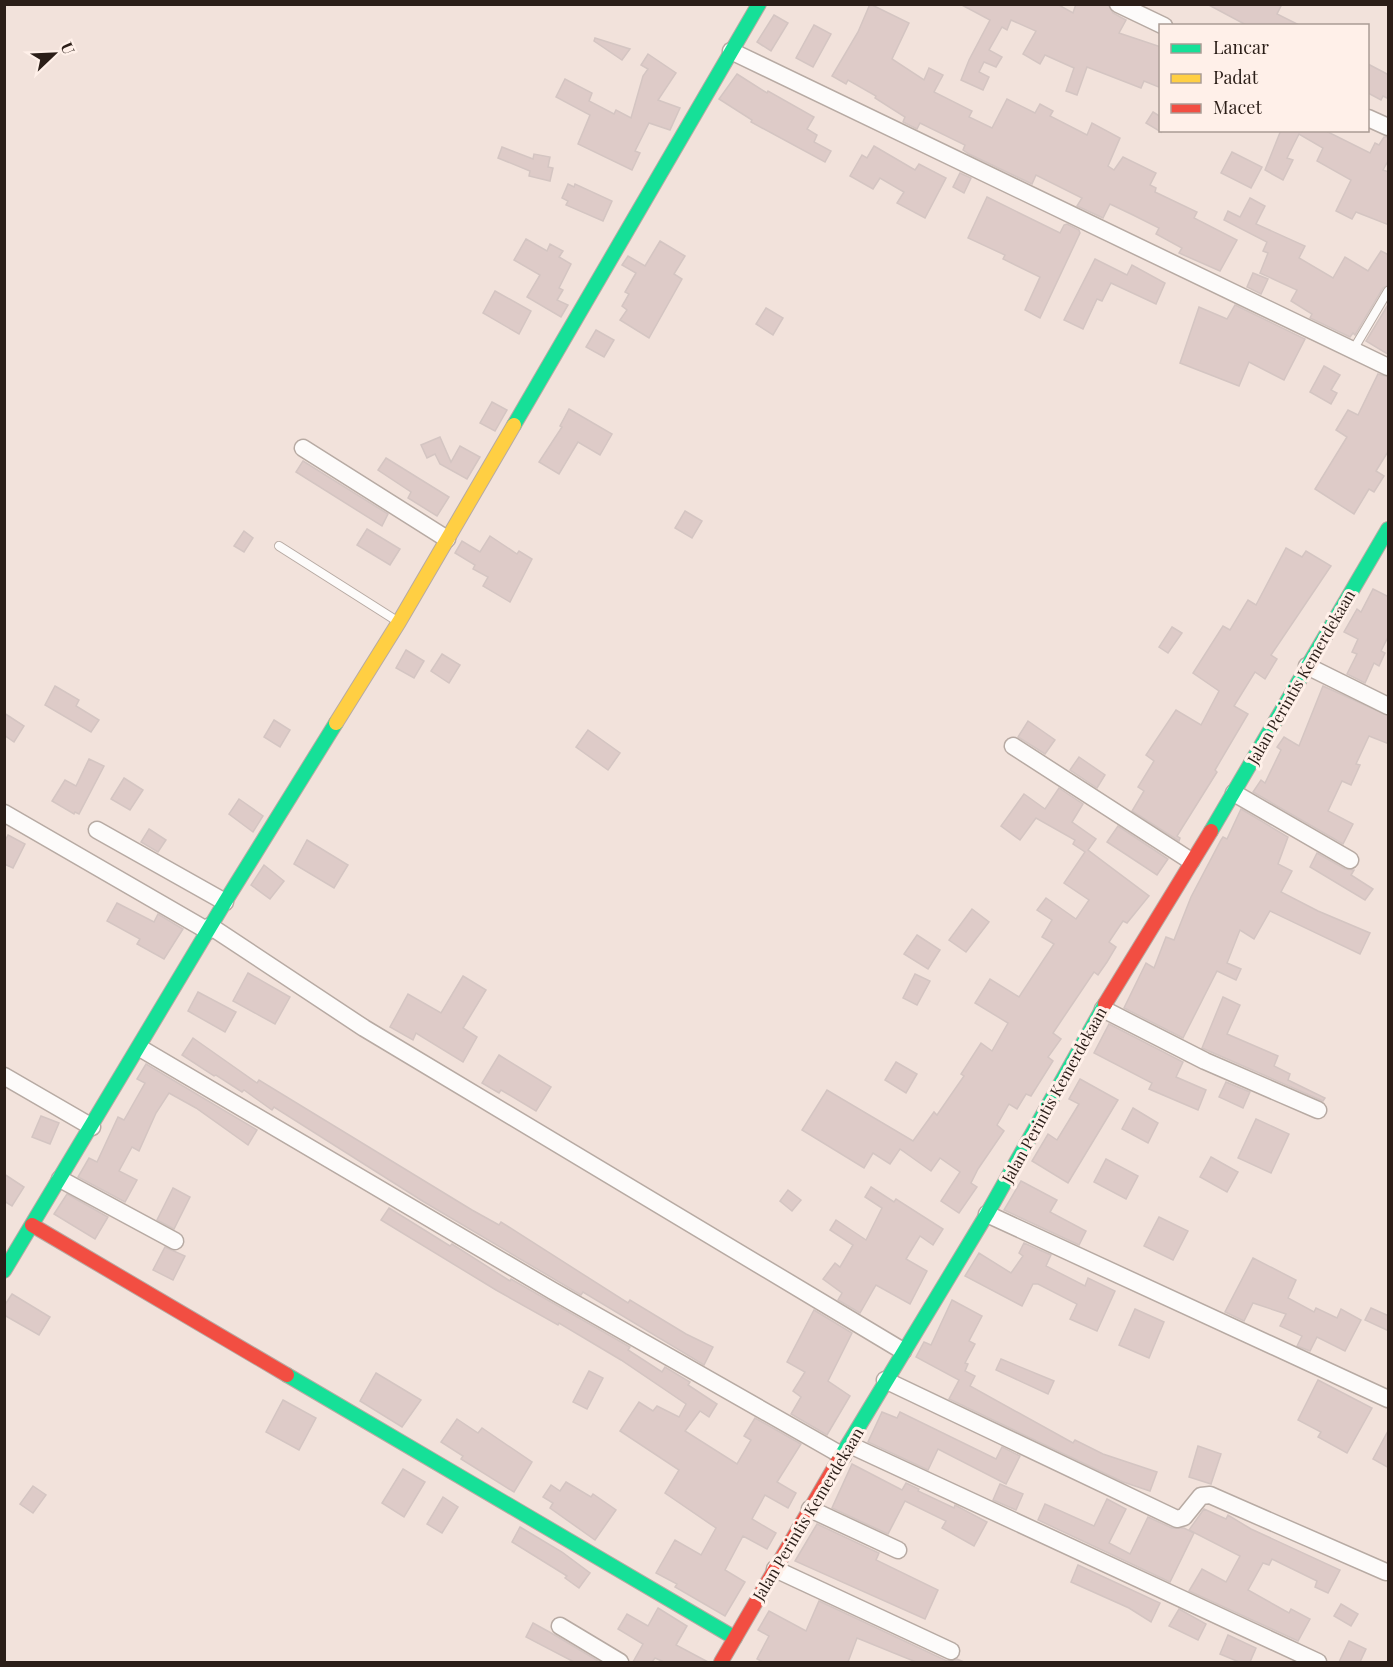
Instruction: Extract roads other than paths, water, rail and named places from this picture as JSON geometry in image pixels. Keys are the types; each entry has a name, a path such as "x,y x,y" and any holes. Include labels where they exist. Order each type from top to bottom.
{"street":[{"path":"4,1271 141,1048 225,902 399,622 759,4"},
{"path":"1118,4 1160,24"},
{"path":"731,51 1389,367"},
{"path":"1369,118 1389,127"},
{"path":"303,448 447,539"},
{"name":"Jalan Perintis Kemerdekaan","path":"721,1662 885,1380 987,1214 1103,1009 1234,793 1389,529"},
{"path":"1307,666 1389,706"},
{"path":"1012,746 1191,861"},
{"path":"1234,793 1350,860"},
{"path":"4,813 209,929 364,1028 903,1351"},
{"path":"97,830 225,902"},
{"path":"1103,1009 1205,1061 1318,1110"},
{"path":"141,1048 543,1285 846,1450 1318,1662"},
{"path":"4,1076 92,1127"},
{"path":"60,1179 175,1241"},
{"path":"987,1214 1389,1399"},
{"path":"32,1225 735,1638"},
{"path":"885,1380 1177,1519 1186,1515 1201,1496 1210,1495 1386,1572"},
{"path":"810,1509 897,1550"},
{"path":"775,1569 951,1651"},
{"path":"560,1626 620,1662"}],"lane":[{"path":"1353,350 1389,291"},
{"path":"279,546 399,622"}]}
